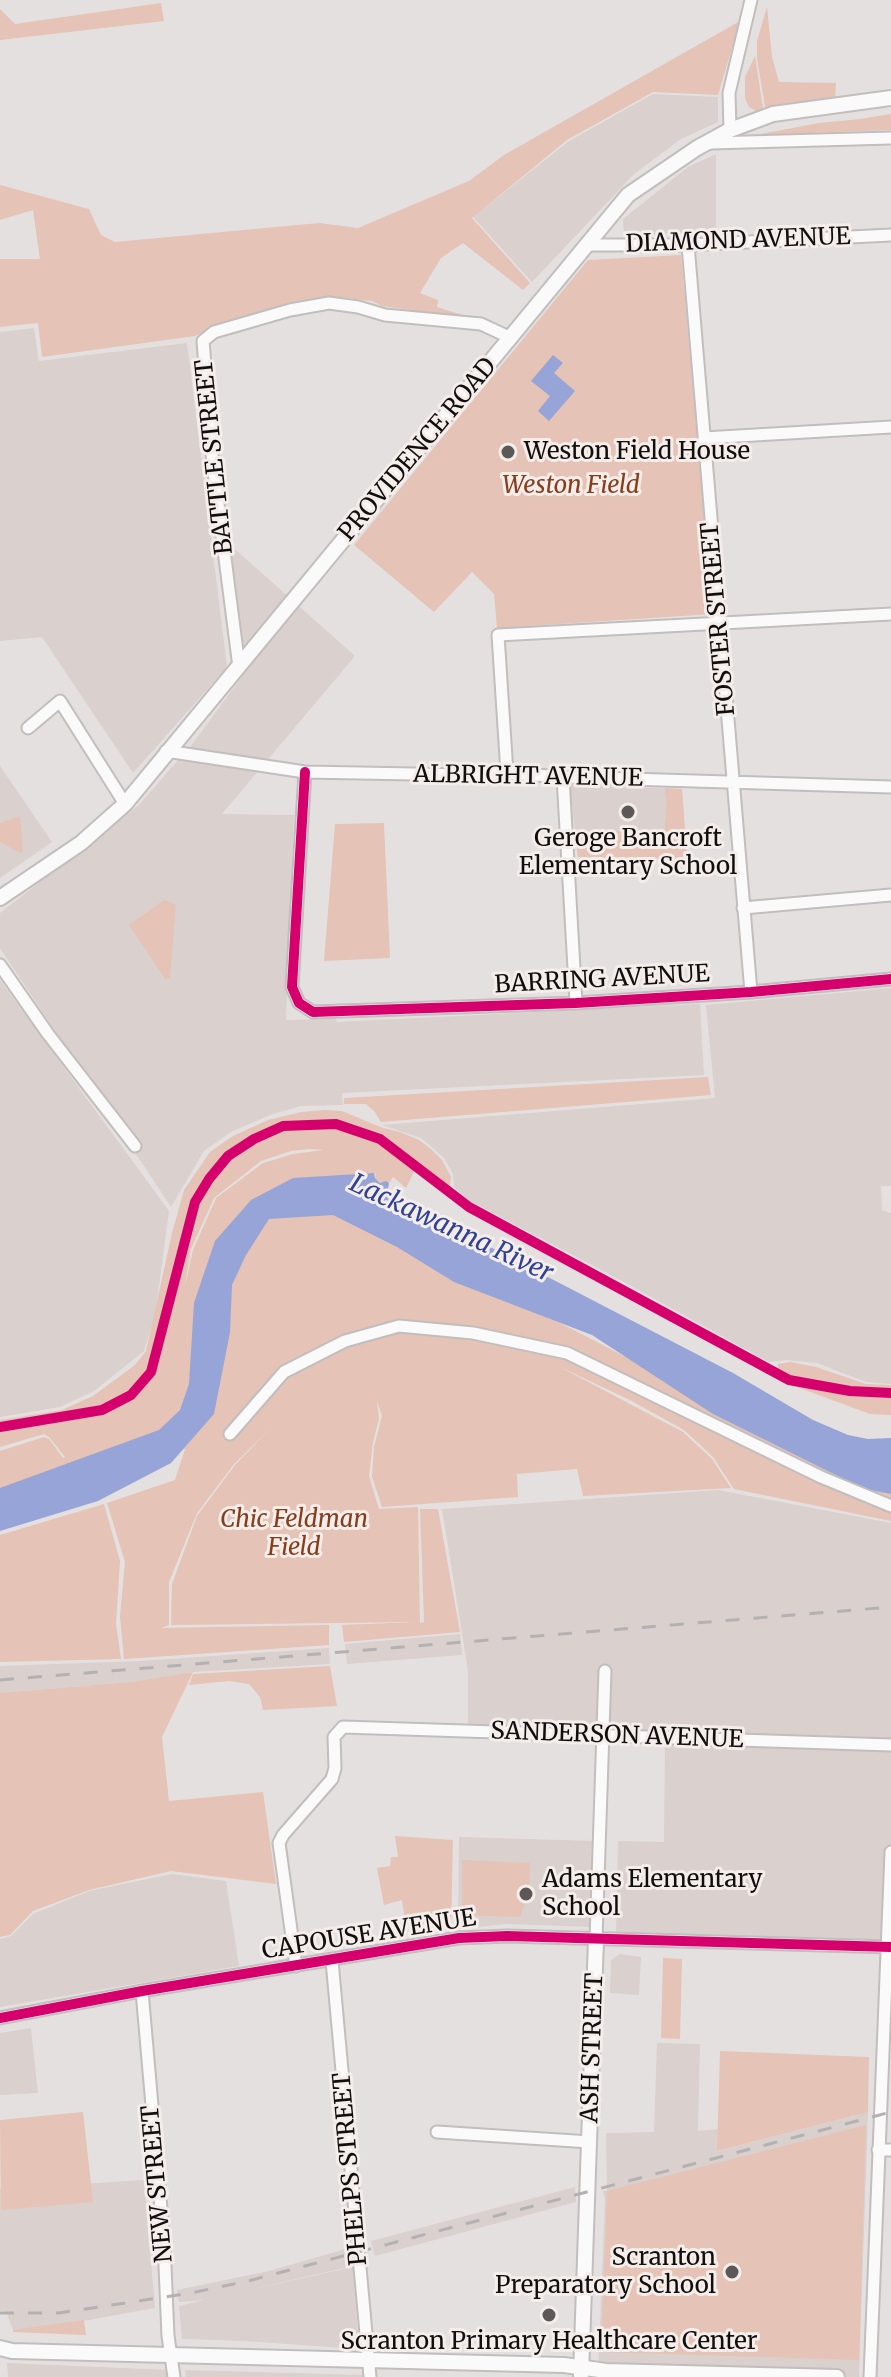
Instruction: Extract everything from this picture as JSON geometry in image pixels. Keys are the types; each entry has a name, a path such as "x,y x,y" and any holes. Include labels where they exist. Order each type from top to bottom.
{"main road":[{"name":"PROVIDENCE ROAD","path":"0,898 81,843 125,804 628,195 706,143 773,114 891,98"},
{"name":"ASH STREET","path":"581,2372 596,1939"},
{"path":"0,2348 12,2351 564,2365 581,2372 837,2377"}],"street":[{"path":"730,130 729,93 751,0"},
{"path":"706,143 891,138"},
{"name":"DIAMOND AVENUE","path":"586,245 688,245 891,235"},
{"name":"FOSTER STREET","path":"688,245 751,992"},
{"name":"BATTLE STREET","path":"239,667 213,465 203,341 214,332 290,310 329,303 385,315 481,324 511,338"},
{"path":"704,438 891,427"},
{"path":"507,773 498,635 891,614"},
{"path":"28,728 60,701 125,804"},
{"name":"ALBRIGHT AVENUE","path":"166,751 305,772 507,773 891,787"},
{"name":"BARRING AVENUE","path":"305,772 292,987 299,1003 313,1012 576,1003 891,979"},
{"path":"563,777 576,1003"},
{"path":"743,908 891,895"},
{"path":"0,965 48,1034 135,1146"},
{"path":"230,1434 284,1372 345,1341 399,1326 473,1333 567,1353 821,1477 891,1506"},
{"name":"ASH STREET","path":"596,1939 605,1671"},
{"name":"SANDERSON AVENUE","path":"296,1966 279,1843 332,1779 335,1768 334,1737 343,1727 891,1745"},
{"path":"870,2377 891,1852"},
{"name":"CAPOUSE AVENUE","path":"0,2018 459,1938 507,1936 889,1947"},
{"name":"PHELPS STREET","path":"332,1961 370,2377"},
{"name":"NEW STREET","path":"142,1991 164,2243 165,2308 174,2377"},
{"path":"437,2132 590,2142"},
{"path":"878,2150 891,2150"}],"shaded area":[{"path":"653,94 718,97 718,122 681,139 634,174 532,282 473,217 569,141"},
{"path":"716,154 716,232 624,235 623,219 688,167"},
{"path":"34,328 39,361 187,343 227,667 133,773 42,637 0,641 0,332"},
{"path":"228,543 355,656 222,814 294,815 286,1020 336,1019 337,1022 700,1004 704,1075 342,1093 343,1105 301,1106 231,1132 204,1151 171,1207 0,948 0,913 139,805 193,743 243,675"},
{"path":"0,766 52,842 0,878"},
{"name":"Geroge Bancroft Elementary School","path":"570,785 682,789 687,859 578,857"},
{"path":"0,980 169,1211 155,1315 144,1351 94,1391 60,1407 0,1417"},
{"path":"891,988 891,1186 881,1186 882,1210 891,1213 891,1384 866,1382 817,1363 769,1362 470,1201 454,1187 453,1174 444,1158 433,1148 421,1138 382,1125 715,1098 706,1005"},
{"path":"718,1490 891,1523 891,1940 616,1934 618,1841 664,1842 665,1733 468,1727 468,1670 442,1509"},
{"path":"460,1634 462,1655 347,1664 345,1644"},
{"path":"329,1648 330,1664 193,1672 131,1682 0,1693 0,1666 140,1661"},
{"name":"Adams Elementary School","path":"459,1837 595,1841 593,1927 506,1924 458,1929"},
{"path":"172,1874 226,1881 239,1966 0,2007 0,1939 11,1936 33,1914 89,1891"},
{"path":"620,1954 641,1957 639,1995 610,1993 611,1960"},
{"path":"31,2028 38,2093 0,2095 0,2033"},
{"name":"Scranton Preparatory School","path":"657,2043 700,2044 698,2131 718,2129 718,2151 868,2112 859,2377 598,2377 603,2191 607,2191 606,2133 654,2132"},
{"path":"144,2180 155,2308 55,2326 13,2330 6,2311 0,2311 0,2189"},
{"path":"575,2187 576,2202 375,2256 371,2241"},
{"path":"349,2248 353,2266 235,2293 353,2267 359,2349 182,2339 179,2306 204,2300 179,2302 177,2290 269,2271"},
{"path":"7,2363 169,2370 170,2377 8,2377"},
{"path":"185,2370 362,2375 363,2377 186,2377"}],"green space":[{"path":"161,3 164,21 0,40 0,9 15,24"},
{"path":"767,7 772,57 779,82 836,83 835,98 765,107 757,41"},
{"path":"740,21 718,95 653,92 567,140 472,218 530,283 523,290 463,243 441,258 420,293 438,300 437,307 475,319 330,296 288,303 230,320 195,336 42,357 38,323 0,327 0,259 40,259 33,210 0,220 0,185 89,209 101,235 115,242 319,223 358,228 469,181 504,155"},
{"path":"755,56 763,108 756,111 749,107 745,98 745,77"},
{"path":"891,114 891,130 755,135 819,123"},
{"name":"Weston Field","path":"681,255 713,614 497,628 494,594 472,572 434,612 354,545 588,260"},
{"path":"665,788 682,789 687,859 578,857 575,834 588,834 588,846 603,846 607,831 647,832 647,847 663,848"},
{"path":"20,816 21,853 0,842 0,823"},
{"path":"384,823 390,958 324,961 335,824"},
{"path":"164,900 176,905 170,977 166,980 129,925"},
{"path":"708,1077 711,1095 381,1122 366,1104 344,1104 344,1098"},
{"name":"Chic Feldman Field","path":"342,1111 419,1140 442,1160 451,1177 450,1186 417,1166 406,1188 393,1177 389,1183 381,1183 374,1173 358,1177 537,1311 755,1424 891,1482 891,1521 734,1489 713,1457 684,1430 558,1366 683,1432 712,1459 731,1488 583,1496 577,1469 517,1474 518,1497 382,1507 372,1477 374,1447 382,1416 377,1400 379,1419 373,1442 369,1476 379,1509 418,1507 420,1623 424,1622 420,1509 438,1509 460,1632 344,1642 342,1625 417,1622 171,1625 172,1584 197,1516 235,1465 270,1429 234,1464 197,1513 169,1582 169,1625 161,1628 329,1625 329,1645 124,1659 120,1617 125,1562 107,1503 175,1480 185,1449 178,1448 0,1496 0,1451 44,1437 65,1457 49,1437 44,1434 0,1447 0,1420 62,1410 93,1396 135,1365 146,1351 184,1190 210,1152 233,1136 268,1120 301,1112","holes":["324,1150 293,1154 263,1163 216,1198 193,1250 184,1290 191,1249 214,1198 261,1161 291,1151"]},
{"path":"790,1362 816,1367 866,1384 891,1385 891,1415 870,1414 786,1383 788,1377 777,1371 778,1364"},
{"path":"104,1504 120,1561 116,1624 121,1659 0,1662 0,1535"},
{"path":"330,1666 337,1706 263,1710 260,1697 249,1684 229,1681 189,1685 193,1674"},
{"path":"193,1672 162,1737 169,1801 263,1792 276,1884 171,1871 89,1890 33,1911 10,1935 0,1937 0,1693 131,1682"},
{"path":"395,1836 453,1840 451,1928 426,1933 421,1916 405,1920 402,1900 384,1905 377,1868 390,1866 391,1857 398,1857"},
{"path":"462,1860 530,1863 529,1891 520,1917 462,1915"},
{"path":"663,1958 682,1959 680,2039 661,2038"},
{"path":"720,2051 869,2057 868,2112 717,2151"},
{"path":"83,2112 93,2202 1,2210 0,2120"},
{"name":"Scranton Preparatory School","path":"866,2125 859,2360 601,2352 607,2191"},
{"path":"84,2320 86,2335 13,2332 13,2330"}],"water":[{"path":"553,355 563,363 554,373 575,391 549,421 538,411 550,396 531,381"},
{"name":"Lackawanna River","path":"374,1173 380,1183 389,1183 388,1189 436,1219 733,1373 813,1420 848,1435 868,1439 891,1438 891,1494 864,1489 713,1414 592,1335 454,1282 397,1247 333,1215 269,1219 246,1255 232,1285 230,1332 214,1414 171,1463 98,1501 0,1531 0,1488 159,1430 180,1410 189,1384 194,1303 215,1241 251,1200 293,1178"}],"railway":[{"path":"0,1680 891,1607"},
{"path":"0,2313 59,2313 248,2281 891,2112"}],"cycle path":[{"path":"305,772 292,987 299,1003 313,1012 576,1003 891,979"},
{"path":"0,1427 102,1410 131,1395 151,1372 195,1202 228,1156 254,1139 283,1126 336,1124 380,1139 469,1207 789,1380 850,1391 891,1393"},
{"path":"0,2018 459,1938 507,1936 891,1947"}],"place":[{"name":"Weston Field House","path":"508,452"},
{"name":"Geroge Bancroft Elementary School","path":"628,812"},
{"name":"Adams Elementary School","path":"526,1894"},
{"name":"Scranton Preparatory School","path":"732,2272"},
{"name":"Scranton Primary Healthcare Center","path":"549,2315"}]}
